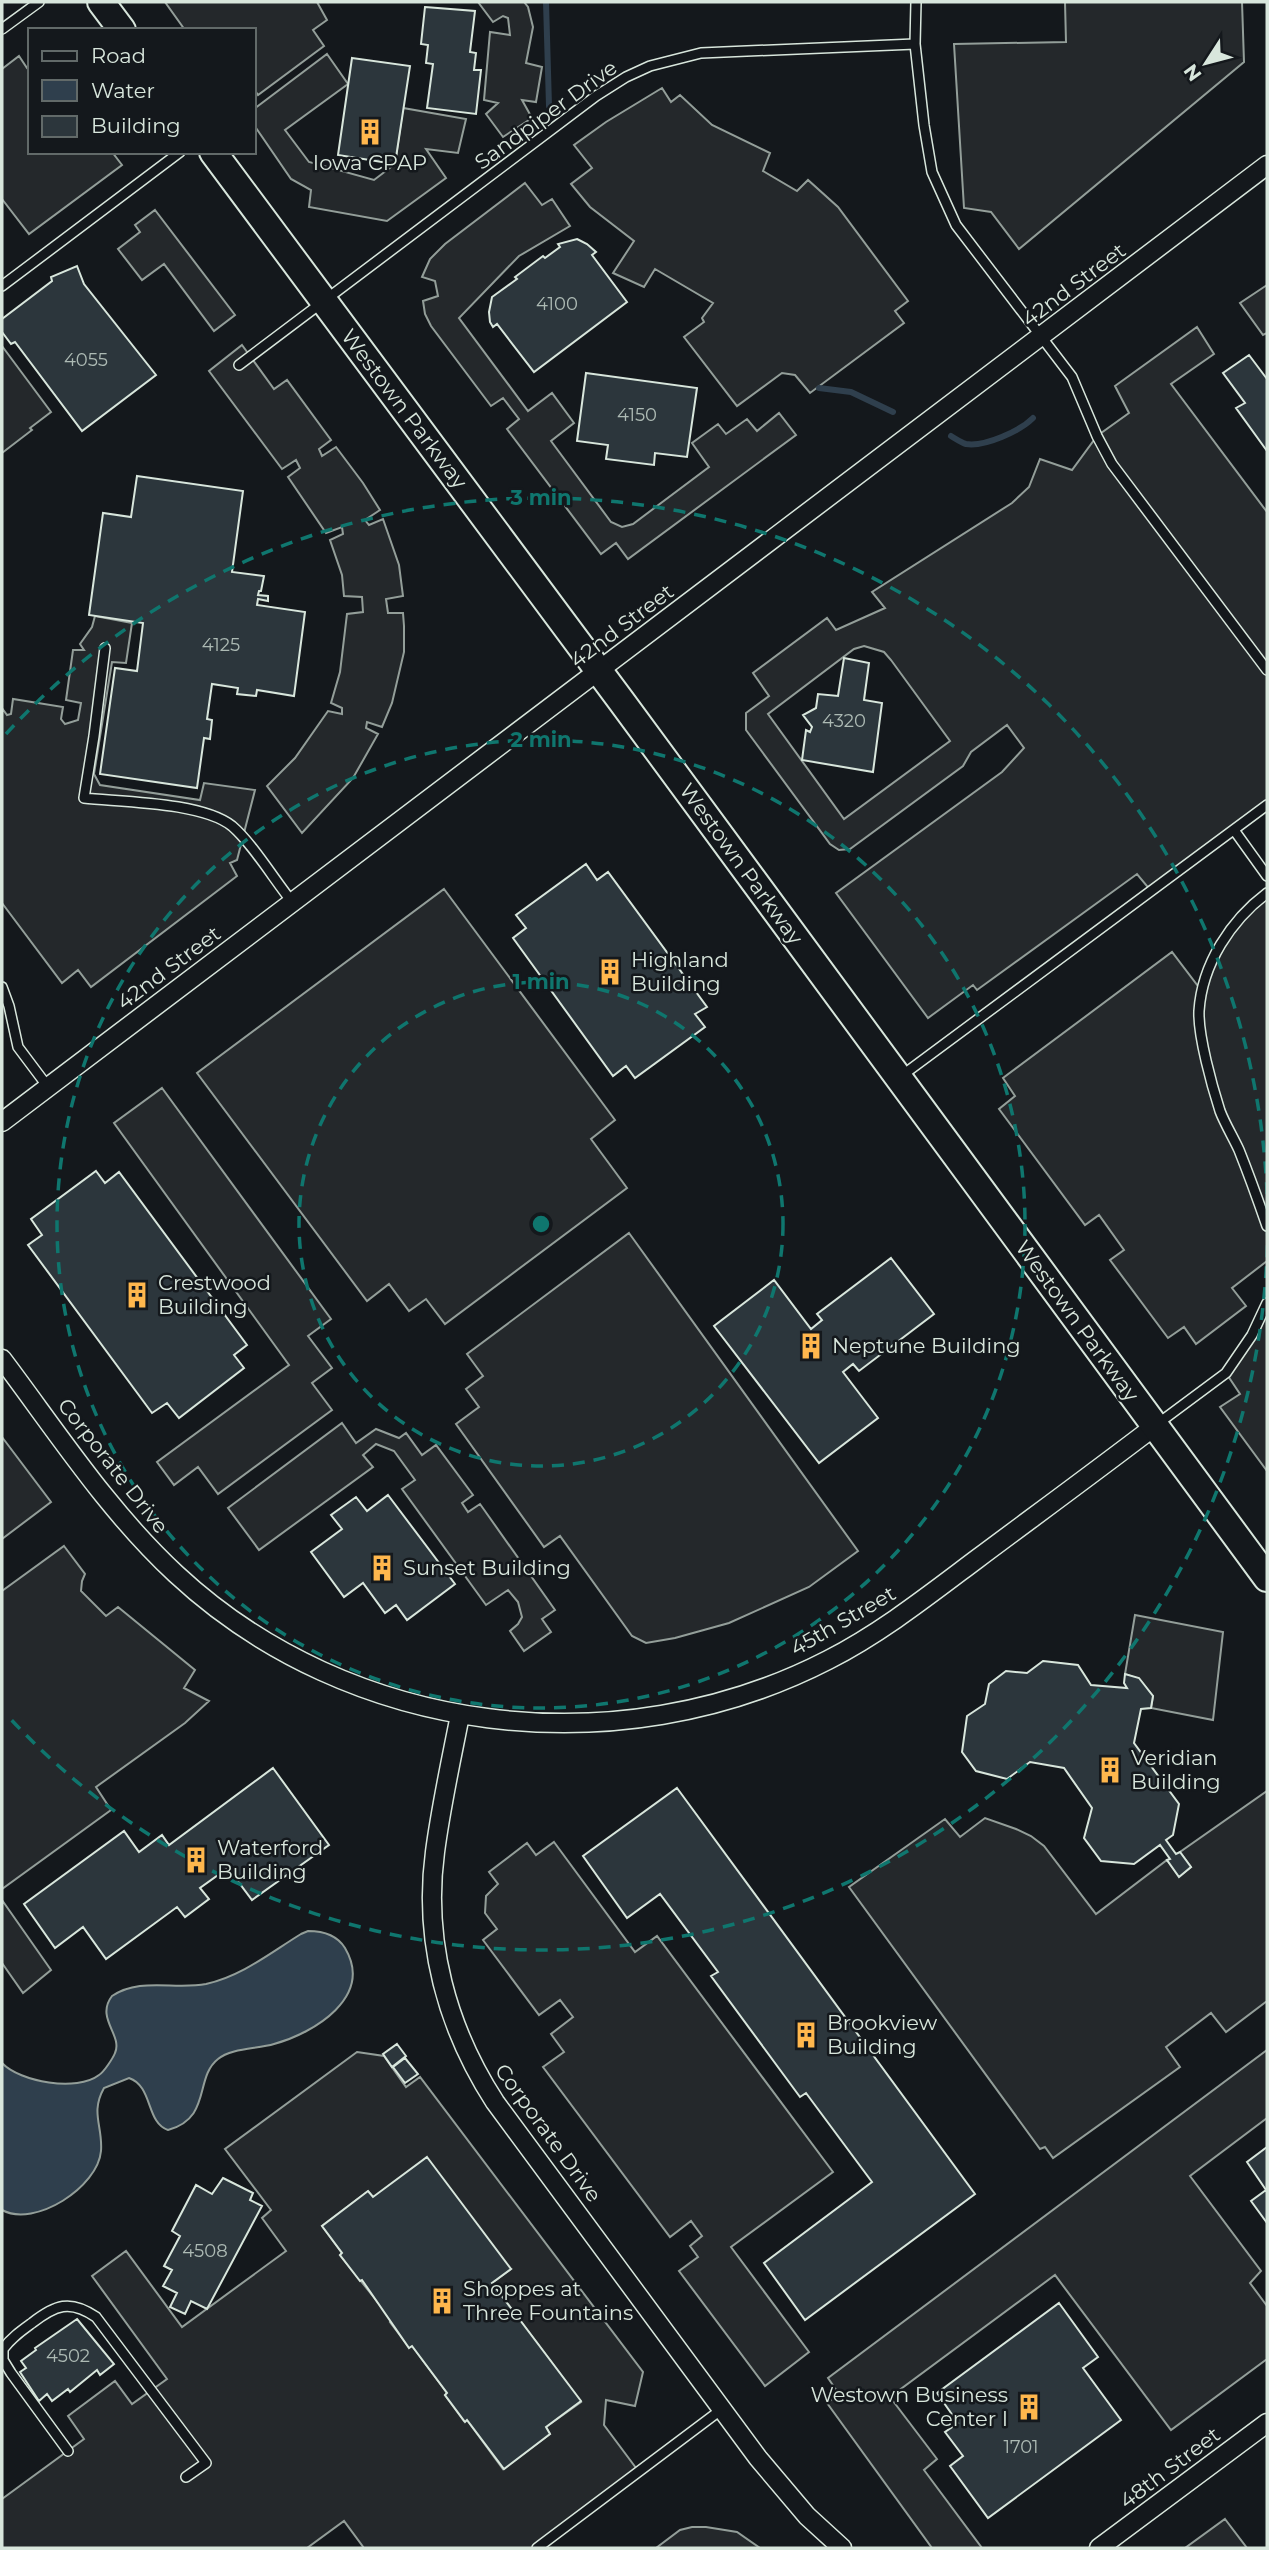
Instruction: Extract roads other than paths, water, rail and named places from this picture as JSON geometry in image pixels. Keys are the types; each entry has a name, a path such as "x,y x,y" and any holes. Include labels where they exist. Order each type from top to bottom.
{"street":[{"path":"101,2 120,28"},
{"name":"Westown Parkway","path":"214,154 600,672 1267,1578"},
{"name":"42nd Street","path":"2,1122 1042,338 1267,165"},
{"name":"Corporate Drive","path":"2,1359 130,1528 179,1578 228,1617 274,1647 335,1678 386,1696 460,1715 435,1853 432,1885 435,1950 443,1987 468,2058 495,2102 779,2485 842,2548"},
{"name":"45th Street","path":"460,1715 544,1724 632,1721 716,1703 802,1672 868,1637 910,1608 1155,1426"},
{"name":"48th Street","path":"1099,2548 1267,2423"}],"lane":[{"path":"2,29 39,2"},
{"path":"916,2 915,44 932,172 956,225 1072,377 1112,464 1267,670"},
{"name":"Sandpiper Drive","path":"239,365 596,96 626,77 650,66 688,55 727,50 915,44"},
{"path":"2,286 177,154"},
{"path":"105,648 84,798 187,808 214,816 231,826 293,903"},
{"path":"899,1078 1267,805"},
{"path":"1234,830 1267,876"},
{"path":"1267,893 1250,906 1222,942 1209,966 1199,1013 1202,1040 1221,1114 1239,1149 1267,1226"},
{"path":"2,987 18,1047 48,1087"},
{"path":"1155,1426 1226,1373 1252,1335 1267,1303"},
{"path":"68,2451 3,2360 3,2349 10,2340 51,2309 66,2306 83,2308 96,2317 206,2463 186,2477"},
{"path":"537,2548 722,2409"}],"water":[{"path":"308,1931 324,1933 338,1940 345,1948 352,1966 352,1982 346,1997 322,2022 290,2039 223,2055 206,2076 197,2107 191,2117 168,2130 156,2120 137,2082 129,2078 104,2088 97,2112 101,2151 89,2178 63,2201 47,2209 16,2214 2,2210 2,2063 10,2070 35,2080 63,2084 89,2080 103,2071 115,2053 116,2040 106,2012 112,1996 123,1990 146,1985 194,1985 219,1980 244,1970"}],"waterway":[{"path":"546,2 549,106"},
{"path":"819,388 851,392 893,412"},
{"path":"951,436 966,444 983,443 1011,433 1033,418"}],"place":[{"name":"Iowa CPAP","path":"370,132"},
{"name":"Highland Building","path":"610,972"},
{"name":"Crestwood Building","path":"137,1295"},
{"name":"Neptune Building","path":"811,1346"},
{"name":"Sunset Building","path":"382,1568"},
{"name":"Veridian Building","path":"1110,1770"},
{"name":"Waterford Building","path":"196,1860"},
{"name":"Brookview Building","path":"806,2035"},
{"name":"Shoppes at Three Fountains","path":"442,2301"},
{"name":"Westown Business Center I","path":"1029,2407"}]}
